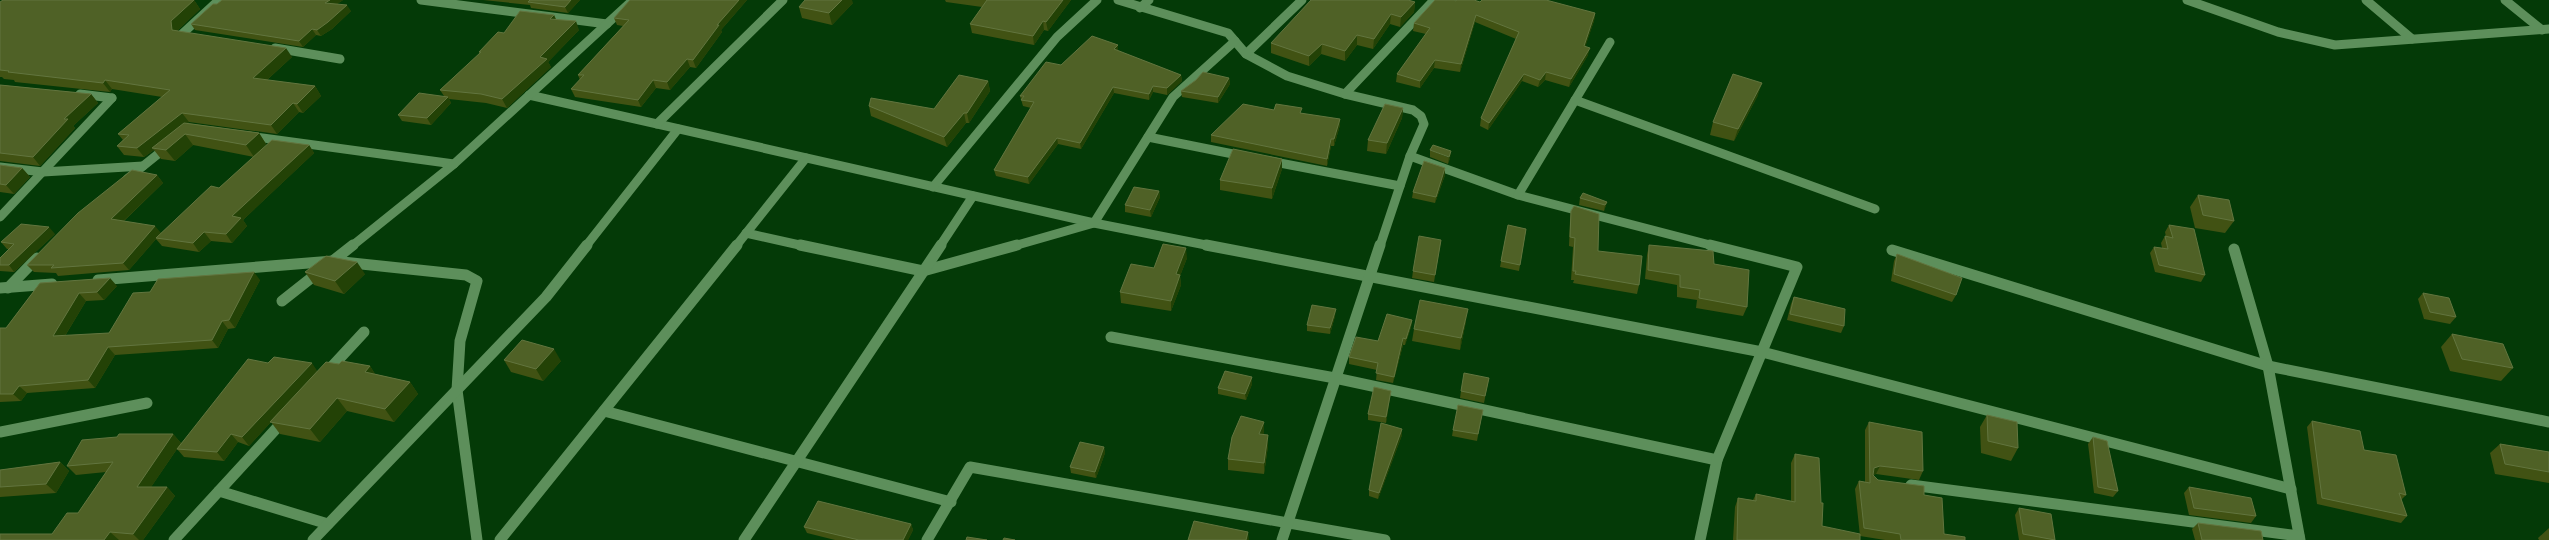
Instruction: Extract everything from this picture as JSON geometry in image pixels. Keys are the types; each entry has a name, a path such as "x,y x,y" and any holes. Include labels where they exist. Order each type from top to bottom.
{"street":[{"path":"197,36 182,34 219,0"},
{"path":"421,0 607,24"},
{"path":"469,6 477,0"},
{"path":"282,301 454,164 633,0"},
{"path":"657,124 783,0"},
{"path":"933,187 1056,37 1097,0"},
{"path":"1118,0 1140,8 1228,33 1246,54 1287,76 1345,94 1413,110 1421,116 1424,124 1410,156 1286,523 1282,540"},
{"path":"1140,8 1149,0"},
{"path":"1246,54 1302,0"},
{"path":"1345,94 1434,0"},
{"path":"2187,0 2314,42 2335,45 2545,30"},
{"path":"2366,0 2412,39"},
{"path":"2505,0 2545,30"},
{"path":"746,233 923,271 1094,223 1173,97 1235,41"},
{"path":"1518,195 1610,42"},
{"path":"265,47 340,59"},
{"path":"0,217 112,98 67,93"},
{"path":"529,95 1094,223 1762,352 2291,489"},
{"path":"1575,100 1875,209"},
{"path":"313,540 546,297 678,129"},
{"path":"237,135 454,164"},
{"path":"1148,137 1400,186"},
{"path":"118,186 178,138"},
{"path":"1410,156 1518,195 1797,267 1717,460 1700,540"},
{"path":"500,540 806,158"},
{"path":"0,167 42,172 143,166"},
{"path":"744,540 973,196"},
{"path":"4,288 46,249"},
{"path":"1899,484 2300,538 2268,366 2234,249"},
{"path":"1892,250 2268,366 2549,422"},
{"path":"87,281 333,261 466,275 477,281 460,341 457,390 477,540"},
{"path":"4,288 63,283"},
{"path":"316,384 364,332"},
{"path":"1111,336 1336,378 1717,460"},
{"path":"0,432 148,403"},
{"path":"174,540 294,408"},
{"path":"604,411 951,502"},
{"path":"927,540 951,502 970,467 1385,540"},
{"path":"219,490 328,524"}],"building":[{"path":"3,0 194,0 171,21 172,30 286,48 253,78 315,86 297,104 293,103 271,125 182,113 137,148 117,146 129,135 118,134 170,90 105,80 103,83 0,70 0,2"},
{"path":"222,0 330,0 325,3 347,5 328,22 317,30 312,29 299,41 191,24 213,4 217,4"},
{"path":"530,0 571,0 565,7 528,2"},
{"path":"630,0 739,0 717,25 719,25 693,60 687,59 667,82 653,80 638,100 571,89 584,75 578,75 629,20 614,18"},
{"path":"805,0 842,0 829,13 799,7"},
{"path":"987,0 1063,0 1046,22 1043,21 1033,36 970,24"},
{"path":"1311,0 1408,0 1415,2 1401,17 1391,14 1374,39 1357,35 1345,51 1322,44 1309,56 1271,43"},
{"path":"1435,0 1474,0 1480,2 1482,0 1546,0 1595,13 1584,46 1590,48 1571,79 1546,72 1540,80 1524,74 1489,123 1481,118 1519,32 1476,15 1461,64 1435,60 1420,81 1397,74 1430,28 1414,23"},
{"path":"520,11 554,15 550,19 576,21 540,57 547,59 502,99 481,94 440,90 481,52 479,52 498,32 504,33"},
{"path":"1092,36 1118,45 1114,49 1181,75 1167,88 1153,86 1149,94 1113,87 1080,143 1057,138 1028,177 994,170 1034,102 1021,100 1024,96 1020,96 1046,62 1061,65"},
{"path":"1203,72 1229,78 1218,97 1181,91 1196,80"},
{"path":"1733,74 1762,83 1738,129 1713,122"},
{"path":"959,75 988,81 967,113 964,113 944,137 869,106 871,98 934,109"},
{"path":"0,85 91,94 64,119 68,119 33,157 0,153"},
{"path":"419,93 448,97 427,118 398,115"},
{"path":"1243,104 1274,110 1276,104 1302,108 1300,113 1340,119 1334,139 1331,139 1327,159 1211,135"},
{"path":"1385,104 1403,108 1387,143 1368,140"},
{"path":"184,123 259,133 246,145 185,134 166,150 152,148"},
{"path":"272,140 309,145 232,216 241,218 226,234 204,232 193,243 156,238 211,186 219,188"},
{"path":"1433,145 1451,151 1449,157 1430,150"},
{"path":"1233,149 1282,159 1272,188 1220,180"},
{"path":"1424,161 1445,168 1436,197 1413,192"},
{"path":"0,165 22,168 6,185 0,184"},
{"path":"132,170 157,175 111,219 155,226 123,263 51,268 54,265 27,265 78,213"},
{"path":"1134,187 1159,191 1150,210 1125,205"},
{"path":"1583,193 1607,202 1605,205 1580,198"},
{"path":"2198,195 2229,200 2234,221 2203,215"},
{"path":"1574,206 1599,214 1598,251 1642,256 1639,285 1575,274 1576,271 1573,271 1575,238 1570,237 1571,211"},
{"path":"21,224 49,227 9,265 0,265 0,258 14,244 1,242"},
{"path":"1508,225 1526,229 1520,265 1501,261"},
{"path":"2169,225 2194,229 2205,275 2159,265 2154,247 2168,249 2165,236 2173,238"},
{"path":"1419,236 1441,240 1435,275 1413,271"},
{"path":"1163,244 1186,248 1176,274 1180,275 1171,301 1120,292 1131,264 1154,268"},
{"path":"1649,245 1713,251 1714,264 1749,270 1747,307 1699,298 1700,290 1680,287 1680,275 1648,270"},
{"path":"1897,254 1962,278 1956,295 1894,274"},
{"path":"326,256 357,262 335,281 305,272"},
{"path":"254,272 229,320 222,321 212,340 108,347 88,380 19,386 13,394 0,394 0,328 6,328 40,283 110,278 97,292 79,293 53,336 109,333 133,293 150,292 158,279"},
{"path":"2423,293 2449,298 2456,317 2430,312"},
{"path":"1794,297 1845,309 1844,326 1790,314"},
{"path":"1420,300 1468,309 1461,338 1414,329"},
{"path":"1312,305 1336,309 1330,328 1307,325"},
{"path":"1387,314 1412,320 1406,339 1403,338 1394,377 1376,373 1378,363 1349,357 1356,337 1378,341"},
{"path":"2452,334 2503,344 2513,368 2462,359"},
{"path":"522,340 554,349 536,369 504,360"},
{"path":"274,357 312,363 242,437 231,434 217,452 177,449 248,359 268,363"},
{"path":"342,361 370,366 365,372 410,382 385,409 337,398 310,429 270,422 326,362 339,364"},
{"path":"1225,371 1252,377 1245,394 1218,388"},
{"path":"1464,373 1489,378 1485,396 1461,391"},
{"path":"1374,387 1391,391 1386,417 1368,414"},
{"path":"1458,405 1483,410 1478,434 1453,430"},
{"path":"1987,415 2017,422 2018,448 1988,441"},
{"path":"1241,416 1264,422 1259,434 1268,435 1264,463 1228,459 1232,437"},
{"path":"2312,421 2360,431 2364,450 2396,455 2406,495 2399,493 2407,516 2322,498"},
{"path":"1869,422 1922,432 1923,471 1880,466 1874,468 1873,475 1878,480 1924,486 1924,495 1942,498 1944,534 1965,537 1965,540 1901,540 1900,534 1864,528 1859,481 1870,483"},
{"path":"1381,423 1402,429 1379,493 1369,490"},
{"path":"119,434 173,434 137,487 167,487 133,534 110,532 104,540 0,540 0,534 52,534 67,513 78,513 113,462 67,466 82,440 117,437"},
{"path":"2093,437 2107,441 2118,491 2098,487"},
{"path":"1080,442 1104,447 1095,472 1070,467"},
{"path":"2500,444 2549,452 2549,472 2505,464"},
{"path":"1795,454 1819,458 1821,503 1823,503 1822,526 1860,534 1860,540 1737,540 1738,498 1756,501 1756,494 1795,502"},
{"path":"60,462 46,484 0,487 0,470"},
{"path":"2189,487 2251,498 2256,516 2194,508"},
{"path":"818,501 911,524 903,540 859,540 804,527"},
{"path":"2019,508 2051,514 2055,540 2023,534"},
{"path":"1194,521 1248,532 1246,540 1188,540"},
{"path":"2198,523 2261,531 2263,540 2202,540"},
{"path":"967,537 987,540 966,540"},
{"path":"1004,538 1015,540 1003,540"}]}
